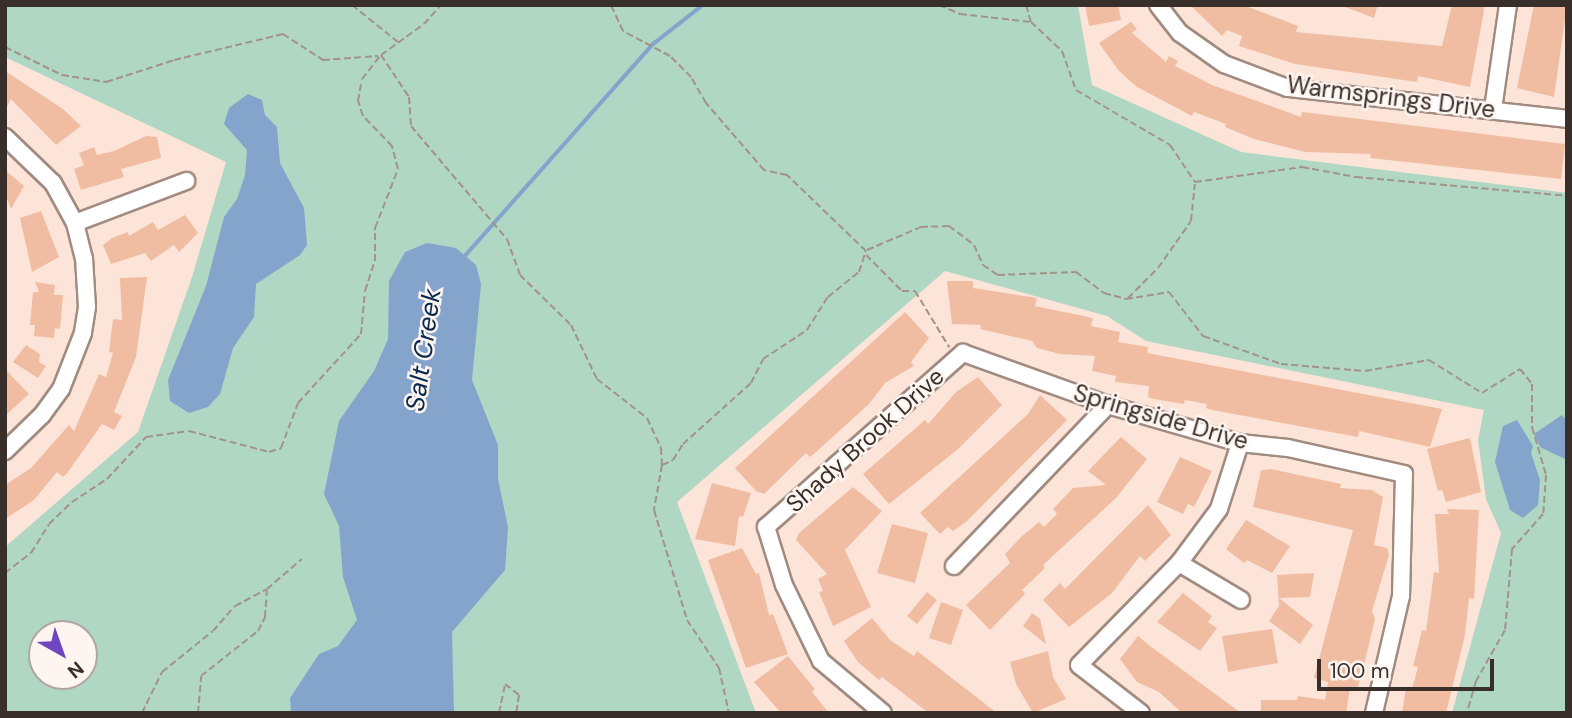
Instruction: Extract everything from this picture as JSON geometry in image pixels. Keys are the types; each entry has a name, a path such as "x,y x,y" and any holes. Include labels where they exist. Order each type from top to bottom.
{"street":[{"name":"Warmsprings Drive","path":"1158,5 1180,33 1224,64 1288,88 1567,119"},
{"path":"1493,109 1508,5"},
{"path":"5,137 53,183 75,223 87,283 83,333 61,388 43,415 5,451"},
{"path":"75,223 186,181"},
{"name":"Springside Drive","path":"959,356 1108,405 1240,443 1288,448 1404,474 1401,596 1374,713"},
{"name":"Shady Brook Drive","path":"883,713 821,661 784,585 766,527 959,356"},
{"path":"954,566 1108,405"},
{"path":"1142,713 1079,665 1179,563 1219,509 1240,443"},
{"path":"1179,563 1241,600"}],"path":[{"path":"352,5 398,42"},
{"path":"5,573 31,553 49,524 72,502 107,479 146,437 189,432 269,452 281,448 298,404 361,334 365,291 375,261 374,228 398,169 392,146 363,116 358,101 362,79 382,55 442,5"},
{"path":"611,5 623,31 670,56 764,170 788,175 902,291 915,292 959,356"},
{"path":"939,5 960,13 1031,22"},
{"path":"1026,5 1031,22 1062,51 1076,90 1170,145 1195,183 1191,221 1158,268 1128,299"},
{"path":"5,47 62,75 106,82 283,34 323,60 382,55"},
{"path":"382,55 409,97 411,126 507,239 520,275 571,325 597,379 646,418 661,448 662,465 654,510 687,621 719,667 729,713"},
{"path":"1195,183 1302,167 1356,177 1567,196"},
{"path":"662,465 673,460 684,444 751,383 763,359 807,330 828,296 859,272 866,253 921,227 949,226 974,245 983,265 998,275 1076,272 1104,293 1128,299 1169,292 1203,336 1281,364 1365,371 1429,360 1482,393 1520,369 1532,384 1532,427 1546,475 1543,514 1512,549 1505,630 1476,681 1467,713"},
{"path":"142,713 162,673 213,631 235,606 267,589 302,559"},
{"path":"198,713 201,676 258,631 265,617 267,589"},
{"path":"499,713 505,684 519,695 516,713"}],"green space":[{"path":"5,5 1078,5 1092,85 1241,152 1567,193 1567,713 1452,713 1501,533 1486,499 1478,440 1484,410 1146,341 1107,316 945,271 677,502 756,713 5,713 5,547 138,432 192,277 226,162 5,57"}],"water":[{"path":"248,94 262,100 265,115 277,127 280,163 304,208 307,245 300,255 256,284 254,317 233,348 220,394 208,407 189,413 170,401 168,380 206,286 224,217 237,199 245,175 247,150 224,124 229,108"},
{"path":"427,243 456,248 476,265 481,284 472,380 498,445 498,479 508,527 505,570 452,632 454,713 291,713 290,698 319,654 338,646 357,620 343,577 339,526 324,494 339,421 374,371 388,339 389,281 405,252"},
{"path":"1562,415 1567,421 1567,460 1540,447 1534,434"},
{"path":"1517,420 1533,446 1531,453 1540,480 1538,505 1523,518 1510,510 1495,462 1503,426"}],"building":[{"path":"1085,5 1118,5 1121,20 1089,26"},
{"path":"1190,5 1243,5 1298,26 1296,32 1442,46 1452,5 1483,5 1484,11 1470,87 1418,76 1417,82 1295,64 1239,46 1242,36 1227,30 1222,36"},
{"path":"1340,5 1378,5 1374,18"},
{"path":"1534,5 1567,5 1554,97 1517,88"},
{"path":"1131,22 1137,29 1132,33 1166,62 1169,56 1178,61 1175,66 1212,85 1301,117 1302,112 1565,144 1561,179 1370,158 1371,154 1305,152 1254,139 1225,127 1226,124 1194,112 1192,116 1137,87 1119,71 1099,43"},
{"path":"5,71 63,109 81,126 56,145 11,99 5,110"},
{"path":"146,136 157,137 161,158 121,169 124,177 81,190 74,169 84,165 79,153 94,147 97,155 114,151"},
{"path":"5,170 24,186 11,209 5,193"},
{"path":"41,211 59,257 32,272 20,218"},
{"path":"185,215 198,233 179,252 174,245 151,261 145,253 111,264 103,245 112,238 128,232 129,236 153,222 158,230"},
{"path":"147,277 136,357 114,412 122,416 114,430 102,424 63,477 57,472 34,500 5,519 5,485 31,468 69,425 74,431 99,374 106,377 113,353 109,352 113,319 122,320 120,278"},
{"path":"947,281 973,281 973,288 1037,298 1035,306 1093,318 1091,326 1120,332 1118,342 1148,347 1147,353 1442,409 1430,447 1359,431 1358,437 1212,410 1206,408 1207,404 1185,400 1184,404 1154,399 1148,397 1149,386 1115,382 1116,376 1092,371 1095,356 1060,354 1037,348 1032,341 980,329 981,325 952,324"},
{"path":"35,282 55,285 54,295 63,295 60,329 55,328 54,338 34,336 35,325 30,325 33,292 39,292"},
{"path":"905,312 929,338 911,362 914,366 885,383 869,404 810,457 806,453 764,494 756,491 735,468"},
{"path":"26,345 40,354 39,362 46,366 38,378 13,362"},
{"path":"5,369 29,394 5,416"},
{"path":"978,377 1002,405 958,449 889,504 863,474 925,420 928,424 956,392"},
{"path":"1040,395 1067,420 966,522 953,531 948,527 940,534 920,513 1028,414"},
{"path":"1121,437 1147,459 1116,498 1043,565 1045,568 1022,590 1025,594 990,630 966,605 1010,563 1005,554 1021,537 1039,522 1044,527 1057,514 1053,509 1073,488 1106,485 1088,471"},
{"path":"1470,438 1481,492 1446,502 1442,490 1438,491 1427,449"},
{"path":"1180,457 1212,471 1194,507 1188,504 1183,514 1157,502"},
{"path":"1271,469 1341,484 1340,488 1372,490 1383,497 1374,545 1387,548 1389,555 1372,611 1375,619 1365,661 1357,690 1350,688 1346,713 1261,713 1261,700 1297,700 1298,696 1325,700 1328,682 1314,678 1353,530 1253,507 1261,470"},
{"path":"712,483 751,493 743,517 739,516 735,546 695,539"},
{"path":"853,487 882,511 845,550 871,607 833,626 819,592 823,591 818,579 827,574 796,540 799,533"},
{"path":"1148,505 1171,535 1145,561 1140,556 1112,593 1069,627 1043,600 1060,583 1065,589"},
{"path":"1447,509 1479,510 1474,599 1469,598 1465,635 1446,713 1402,713 1407,687 1412,689 1418,667 1413,666 1422,630 1426,631 1434,572 1439,573 1435,514 1449,514"},
{"path":"1246,520 1290,546 1272,573 1247,560 1244,563 1226,549"},
{"path":"892,524 928,533 915,583 877,573"},
{"path":"742,548 756,574 759,573 769,615 773,614 788,654 746,668 708,560"},
{"path":"1314,573 1310,597 1279,598 1313,625 1300,644 1269,621 1279,606 1277,575"},
{"path":"927,592 937,600 917,624 907,616"},
{"path":"1183,593 1212,616 1208,622 1217,628 1200,651 1157,622"},
{"path":"941,602 963,610 951,645 929,638"},
{"path":"1032,613 1040,619 1046,644 1023,626"},
{"path":"872,618 890,640 914,656 917,651 997,713 926,711 882,677 879,680 858,662 844,641"},
{"path":"1272,629 1278,663 1228,672 1222,636"},
{"path":"1138,636 1241,713 1182,713 1159,692 1137,682 1120,659"},
{"path":"1048,651 1053,677 1066,699 1033,713 1016,684 1010,662"},
{"path":"788,656 815,689 812,692 829,713 781,713 754,682"}],"waterway":[{"name":"Salt Creek","path":"464,257 652,45 703,5"}]}
